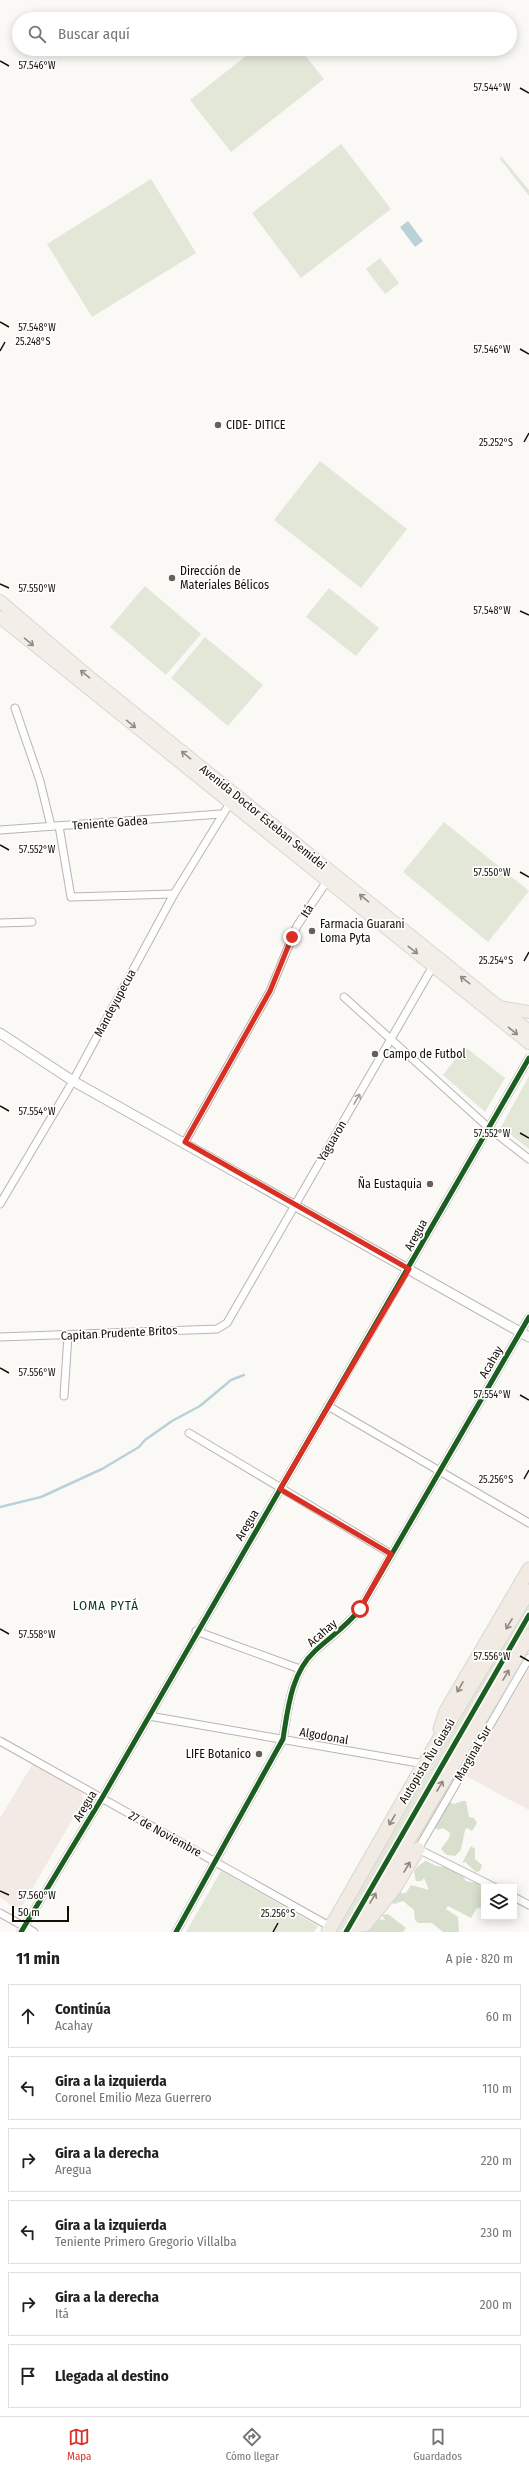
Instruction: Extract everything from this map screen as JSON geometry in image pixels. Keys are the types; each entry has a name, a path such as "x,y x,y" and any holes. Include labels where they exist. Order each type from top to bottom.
{"highway":[{"name":"Avenida Doctor Esteban Semidei","path":"0,601 433,966 529,1043"},
{"name":"Avenida Doctor Esteban Semidei","path":"0,617 230,803 496,1004 529,1031"},
{"path":"496,1004 512,1010 529,1012"},
{"path":"437,1744 446,1711 529,1569"},
{"name":"Autopista Ñu Guasú","path":"330,1929 424,1764 529,1591"},
{"name":"Autopista Ñu Guasú","path":"354,1932 529,1636"},
{"path":"358,1932 394,1889 418,1849"}],"street":[{"path":"15,708 40,781 51,826"},
{"name":"Mandeyupecua","path":"0,1204 73,1082 174,894 221,814 230,803"},
{"name":"Teniente Gadea","path":"0,830 221,814"},
{"path":"59,826 71,897 174,894"},
{"name":"Itá","path":"185,1142 270,991 297,926 329,877"},
{"path":"0,923 32,922"},
{"name":"Yaguaron","path":"232,1316 433,966"},
{"path":"344,996 392,1038 489,1128 529,1160"},
{"path":"0,1032 73,1082 185,1142 529,1337"},
{"name":"Aregua","path":"23,1929 102,1798 196,1631 409,1269 529,1058"},
{"name":"Capitan Prudente Britos","path":"0,1337 68,1336 217,1329 227,1323 232,1316"},
{"name":"Acahay","path":"176,1932 283,1739 289,1705 300,1669 314,1652 352,1620 529,1317"},
{"path":"64,1396 68,1336"},
{"path":"328,1406 529,1523"},
{"path":"189,1433 280,1489 391,1554"},
{"path":"196,1631 300,1669"},
{"name":"Marginal Sur","path":"418,1849 529,1658"},
{"name":"Algodonal","path":"149,1716 424,1764"},
{"name":"27 de Noviembre","path":"0,1741 215,1862 330,1929"},
{"path":"418,1849 488,1884"},
{"path":"517,1899 529,1905"},
{"path":"0,1913 23,1929 34,1932"}],"shaded area":[{"path":"246,56 306,56 324,79 231,152 190,100"},
{"path":"341,144 391,209 301,278 252,213"},
{"path":"501,156 529,190 529,196 500,159"},
{"path":"151,179 196,253 92,317 47,244"},
{"path":"380,258 399,283 385,294 366,269"},
{"path":"320,461 407,529 361,588 274,520"},
{"path":"145,586 201,634 166,675 110,627"},
{"path":"329,588 379,628 356,656 306,617"},
{"path":"205,637 263,685 228,726 171,678"},
{"path":"444,822 529,891 488,942 403,872"},
{"path":"465,1047 505,1078 485,1112 443,1075"},
{"path":"529,1076 529,1149 501,1127"},
{"path":"529,1603 529,1630 350,1932 334,1932"},
{"path":"529,1646 529,1650 397,1877 389,1882"},
{"path":"529,1668 529,1810 466,1776"},
{"path":"35,1760 82,1793 83,1801 20,1910 0,1898 0,1818"},
{"path":"221,1871 318,1926 314,1932 186,1932"}],"green space":[{"path":"466,1801 469,1817 474,1818 477,1823 472,1831 467,1828 465,1830 461,1850 455,1856 447,1855 441,1849 449,1838 450,1833 443,1828 438,1830 433,1826 448,1802 454,1804"},
{"path":"471,1846 475,1849 475,1859 482,1865 480,1871 476,1872 465,1862 462,1863"},
{"path":"425,1861 437,1866 454,1868 460,1872 466,1881 477,1883 481,1886 481,1907 476,1909 471,1918 448,1906 446,1909 458,1917 459,1932 443,1932 432,1923 418,1923 415,1920 414,1910 403,1901 394,1904 390,1902 398,1888 401,1893 406,1893 411,1885 429,1890 424,1878 421,1881 416,1881 414,1872 416,1868"},
{"path":"388,1914 406,1928 403,1932 368,1932 376,1919 385,1920 382,1915"}],"water":[{"path":"408,221 423,241 415,247 400,227"}],"waterway":[{"path":"0,1507 41,1497 102,1469 139,1447 145,1440 172,1421 200,1406 231,1380 244,1375"}],"cycle path":[{"path":"21,1932 102,1798 529,1058"},
{"path":"176,1932 283,1739 289,1703 296,1680 301,1670 315,1651 344,1626 360,1609 529,1317"},
{"path":"346,1932 529,1615"}],"place":[{"name":"CIDE- DITICE","path":"218,425"},
{"name":"Dirección de Materiales Bélicos","path":"172,578"},
{"name":"Farmacia Guarani Loma Pyta","path":"312,931"},
{"name":"Campo de Futbol","path":"375,1054"},
{"name":"Ña Eustaquia","path":"430,1184"},
{"name":"LIFE Botanico","path":"259,1754"}],"district":[{"name":"LOMA PYTÁ","path":"106,1605"}],"route":[{"path":"292,937 278,975 270,991 185,1142 409,1269 280,1489 391,1554 360,1609"}]}
